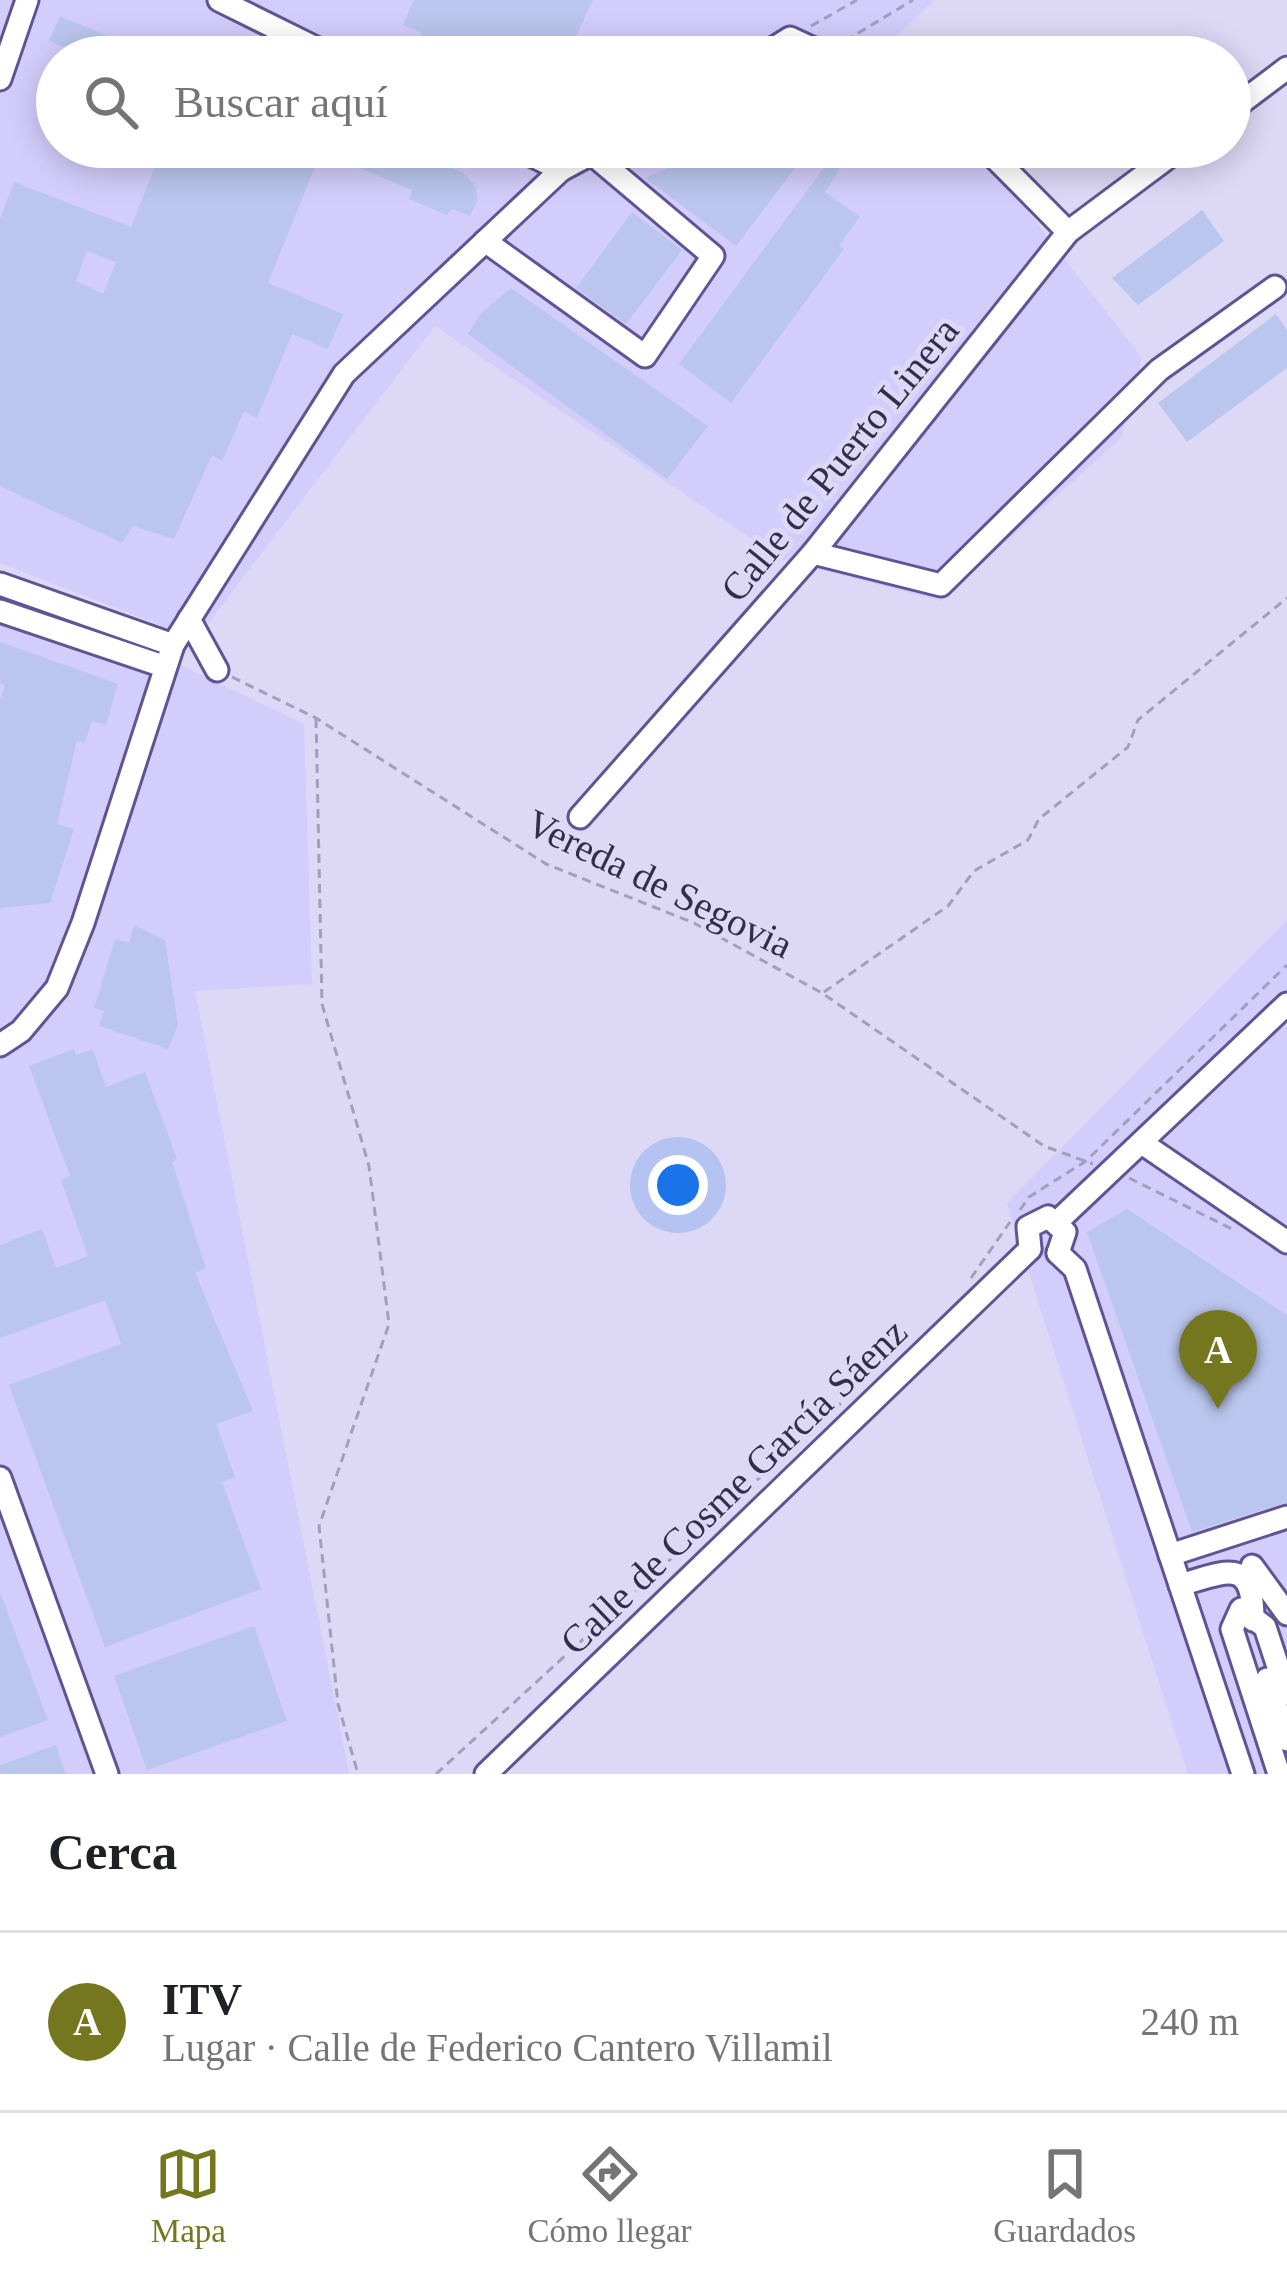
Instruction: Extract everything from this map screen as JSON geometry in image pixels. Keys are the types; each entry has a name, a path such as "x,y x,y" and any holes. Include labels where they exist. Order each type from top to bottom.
{"street":[{"path":"0,80 27,0"},
{"path":"219,0 292,36"},
{"path":"1251,95 1287,68"},
{"path":"557,168 561,170"},
{"path":"0,1045 21,1031 57,988 83,923 168,655 344,374 565,168"},
{"path":"485,242 645,356 713,256 618,168"},
{"path":"1005,168 1068,232"},
{"name":"Calle de Puerto Linera","path":"580,817 813,554 1068,232 1154,168"},
{"path":"813,554 941,585 1159,370 1276,286"},
{"path":"0,584 168,655"},
{"path":"0,611 168,655"},
{"path":"189,619 217,670"},
{"path":"1058,1221 1287,1004"},
{"path":"1142,1144 1287,1241"},
{"path":"1041,1217 1058,1221 1066,1235 1058,1252 1044,1257 1030,1249 1026,1233 1030,1224 1041,1217"},
{"name":"Calle de Cosme García Sáenz","path":"486,1774 1030,1249"},
{"path":"1058,1252 1075,1269 1243,1774"},
{"path":"0,1478 107,1774"},
{"path":"1175,1570 1287,1521"},
{"path":"1175,1570 1241,1562 1287,1602"},
{"path":"1175,1570 1241,1575 1253,1589 1254,1638 1287,1740"},
{"path":"1261,1580 1287,1614"},
{"path":"1261,1580 1287,1636"},
{"path":"1261,1580 1287,1664"},
{"path":"1279,1774 1232,1629 1241,1609 1265,1627 1287,1694"},
{"path":"1253,1618 1287,1717"},
{"path":"1253,1618 1246,1639 1287,1764"}],"path":[{"path":"794,36 857,0"},
{"path":"856,36 913,0"},
{"path":"822,993 948,906 974,871 1028,840 1039,819 1128,747 1138,720 1287,598"},
{"name":"Vereda de Segovia","path":"217,670 316,718 546,864 694,923 822,993 1044,1146 1112,1171 1234,1230"},
{"path":"316,718 322,1004 369,1166 389,1324 319,1526 338,1704 358,1774"},
{"path":"964,1289 1029,1197 1086,1161 1287,965"},
{"path":"436,1774 866,1380"}],"shaded area":[{"path":"0,0 934,0 897,36 36,36 36,168 1003,168 997,172 1142,358 1121,438 940,601 781,559 435,326 196,639 0,563"},
{"path":"0,590 160,655 304,724 312,984 195,991 349,1774 0,1774"},
{"path":"1287,920 1287,1774 1188,1774 1007,1203"}],"building":[{"path":"414,0 593,0 576,36 421,36 403,25"},
{"path":"60,16 108,36 51,36"},
{"path":"155,168 315,168 268,283 343,314 328,349 292,334 257,418 244,411 222,461 212,455 174,539 133,526 122,543 0,486 0,219 14,182 131,227","holes":["87,251 116,262 103,294 76,281"]},
{"path":"359,168 453,168 476,187 477,201 470,216 452,209 447,215 409,199 412,190"},
{"path":"668,168 795,168 736,246 645,178"},
{"path":"824,168 840,168 825,192 860,217 839,245 844,249 731,403 679,364"},
{"path":"1202,210 1224,241 1138,305 1112,278"},
{"path":"632,212 682,250 626,324 576,288"},
{"path":"511,288 708,426 667,479 468,334 481,313"},
{"path":"1276,314 1287,330 1287,368 1187,442 1158,403"},
{"path":"0,642 118,684 106,725 92,721 85,743 77,741 57,824 74,829 50,903 0,908 0,700 5,685 0,683"},
{"path":"134,925 165,940 178,1025 168,1049 99,1026 104,1011 94,1008 115,940 129,942"},
{"path":"74,1049 76,1055 93,1049 106,1087 145,1072 177,1159 172,1162 206,1268 195,1273 253,1411 216,1424 235,1477 222,1482 261,1589 105,1647 9,1385 121,1344 105,1300 0,1338 0,1245 42,1229 56,1268 88,1256 61,1180 70,1176 29,1066"},
{"path":"1127,1209 1287,1315 1287,1502 1192,1532 1087,1232"},
{"path":"0,1592 48,1720 0,1737"},
{"path":"254,1626 287,1721 147,1770 114,1676"},
{"path":"56,1745 66,1774 0,1774 0,1765"}],"place":[{"name":"ITV","path":"1218,1409"}]}
